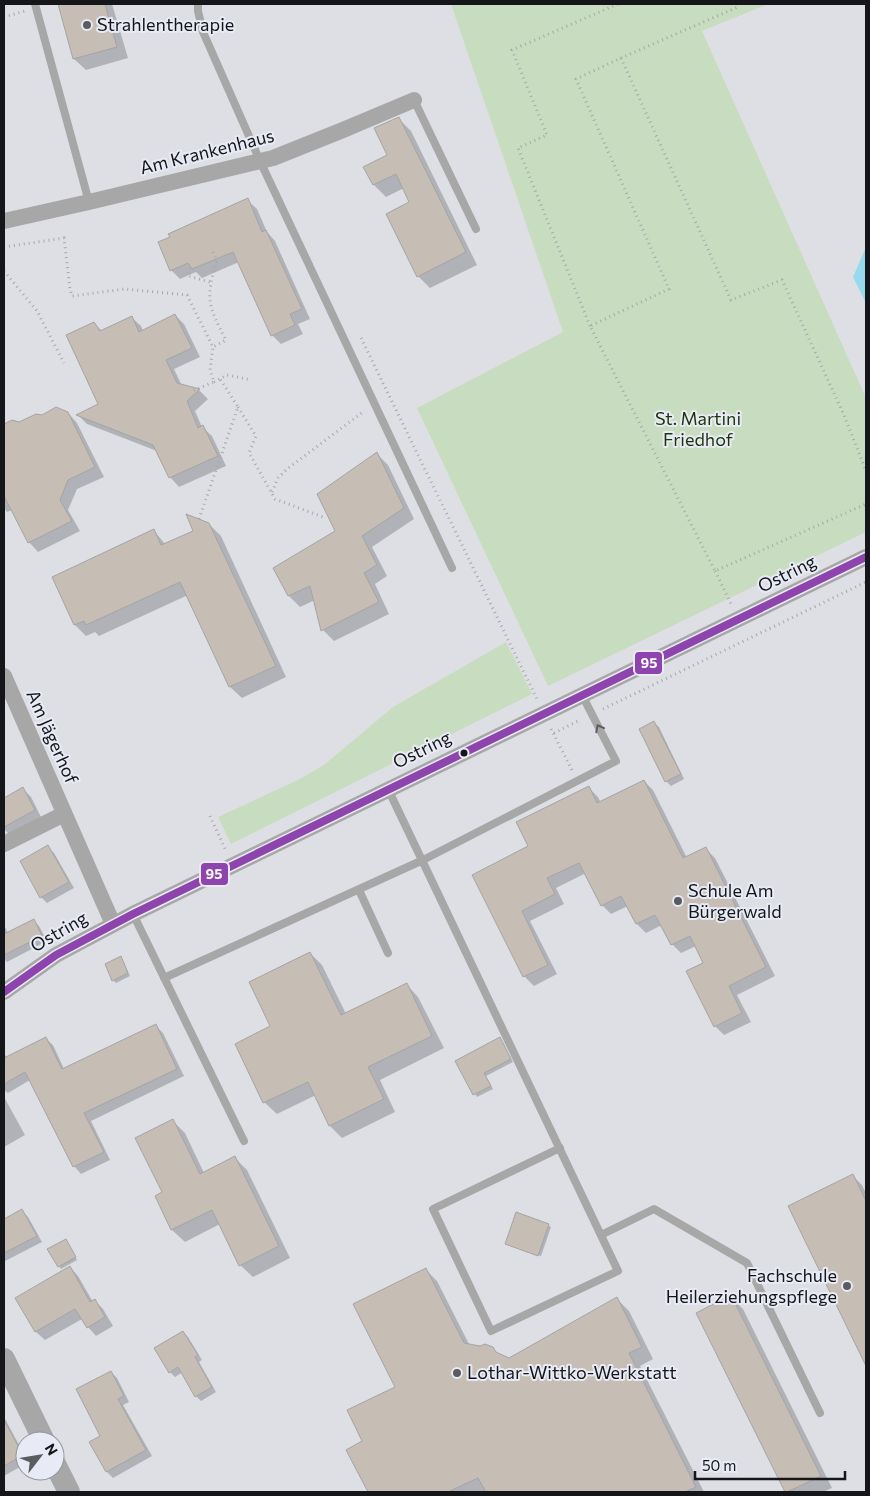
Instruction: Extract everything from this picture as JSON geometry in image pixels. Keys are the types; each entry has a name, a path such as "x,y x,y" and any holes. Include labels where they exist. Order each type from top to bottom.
{"main road":[{"path":"4,1359 39,1431"}],"street":[{"name":"Am Krankenhaus","path":"4,221 273,158 414,100"},
{"name":"Ostring","path":"4,992 56,955 113,924 866,557"},
{"name":"Am Jägerhof","path":"4,676 113,924"},
{"path":"4,844 64,814"}],"lane":[{"path":"198,4 203,32 260,161 452,568"},
{"path":"36,6 89,202"},
{"path":"414,100 476,229"},
{"path":"164,978 423,860 616,761 582,695"},
{"path":"388,789 423,860 560,1148 618,1271 491,1331 433,1208 560,1148"},
{"path":"359,890 388,953"},
{"path":"133,914 244,1141"},
{"path":"601,1235 654,1209 747,1263 820,1413"}],"path":[{"path":"618,4 512,50 548,136 518,148 590,326 739,619"},
{"path":"590,326 670,289 576,80 621,58 738,7 737,4"},
{"path":"4,17 36,6"},
{"path":"621,58 731,300 782,280 844,415 866,471"},
{"path":"4,247 64,238 72,296 125,289 187,295 213,347 210,370 214,382"},
{"path":"213,252 216,261 210,282 209,296 212,313 226,340 213,347"},
{"path":"191,268 188,276 210,282"},
{"path":"4,271 37,311 64,363"},
{"path":"359,334 577,781"},
{"path":"192,390 227,375 251,380"},
{"path":"220,378 256,436 249,453 275,499 323,518"},
{"path":"271,493 278,478 286,470 374,404"},
{"path":"199,519 238,407"},
{"path":"715,571 866,504"},
{"path":"554,733 866,582"},
{"path":"210,816 232,865"}],"green space":[{"name":"St. Martini Friedhof","path":"451,4 768,4 702,31 866,398 866,532 548,686 417,408 563,332"},
{"path":"506,642 532,694 231,844 218,817 300,779 324,765 393,707"}],"water":[{"path":"866,247 866,303 853,277"}],"building":[{"name":"Strahlentherapie","path":"58,4 105,4 117,47 73,59"},
{"path":"399,117 466,252 417,277 386,214 409,202 396,174 373,185 363,167 387,155 374,128"},
{"path":"248,198 262,232 266,230 302,309 290,314 295,325 271,336 233,252 192,269 188,263 170,271 158,242 170,237 168,234"},
{"path":"175,314 192,348 166,360 177,383 200,389 187,401 198,428 203,425 218,456 169,478 153,445 76,415 98,404 66,335 94,322 100,331 132,316 139,332"},
{"path":"56,407 68,412 95,467 68,480 60,500 72,521 28,543 4,496 4,424 12,420 19,422 36,414 42,415"},
{"path":"377,452 404,508 362,536 377,565 364,573 379,602 321,631 310,586 288,596 273,568 335,531 317,494"},
{"path":"186,514 209,523 276,666 229,687 180,582 86,625 84,621 74,625 52,577 154,529 161,545 193,531"},
{"path":"654,721 681,774 665,782 639,729"},
{"name":"Schule Am Bürgerwald","path":"644,780 683,858 706,847 766,967 729,986 742,1013 714,1027 686,971 703,963 690,936 671,945 655,915 636,924 621,896 601,906 579,863 547,878 555,894 522,911 548,965 523,977 472,875 528,846 516,822 589,786 597,803"},
{"path":"23,787 35,810 4,827 4,798"},
{"path":"48,845 69,882 40,898 20,861"},
{"path":"34,919 42,936 4,955 4,934"},
{"path":"310,952 341,1015 407,983 432,1036 368,1067 384,1099 329,1126 308,1082 263,1103 235,1044 270,1026 249,982"},
{"path":"121,956 128,973 112,981 105,964"},
{"path":"156,1024 177,1069 84,1113 104,1152 73,1167 25,1072 4,1084 4,1058 46,1037 62,1069"},
{"path":"500,1037 511,1059 484,1073 491,1086 473,1095 455,1061"},
{"path":"173,1119 200,1174 235,1156 279,1246 239,1266 212,1210 171,1230 155,1196 162,1192 135,1138"},
{"name":"Fachschule Heilerziehungspflege","path":"853,1174 866,1201 866,1366 788,1206"},
{"path":"22,1209 37,1236 4,1253 4,1219"},
{"path":"516,1212 549,1224 538,1256 505,1244"},
{"path":"66,1239 76,1257 58,1267 47,1249"},
{"path":"70,1266 90,1302 95,1299 105,1317 87,1328 75,1309 35,1332 15,1298"},
{"path":"426,1268 464,1343 480,1346 485,1344 509,1358 617,1297 642,1347 629,1353 696,1487 685,1492 486,1492 478,1478 448,1492 368,1492 346,1450 362,1441 347,1410 395,1387 353,1304"},
{"path":"731,1295 821,1476 787,1492 785,1492 696,1313"},
{"path":"183,1331 198,1355 195,1357 212,1387 195,1397 178,1367 169,1373 154,1348"},
{"path":"111,1371 124,1396 118,1399 146,1450 106,1472 89,1442 100,1436 76,1389"},
{"path":"4,1420 15,1440 15,1460 4,1466"}],"transit line":[{"name":"95","path":"4,992 56,955 133,914 866,557"}],"place":[{"name":"Strahlentherapie","path":"87,25"},
{"name":"Schule Am Bürgerwald","path":"678,901"},
{"name":"Fachschule Heilerziehungspflege","path":"847,1286"},
{"name":"Lothar-Wittko-Werkstatt","path":"457,1373"}]}
